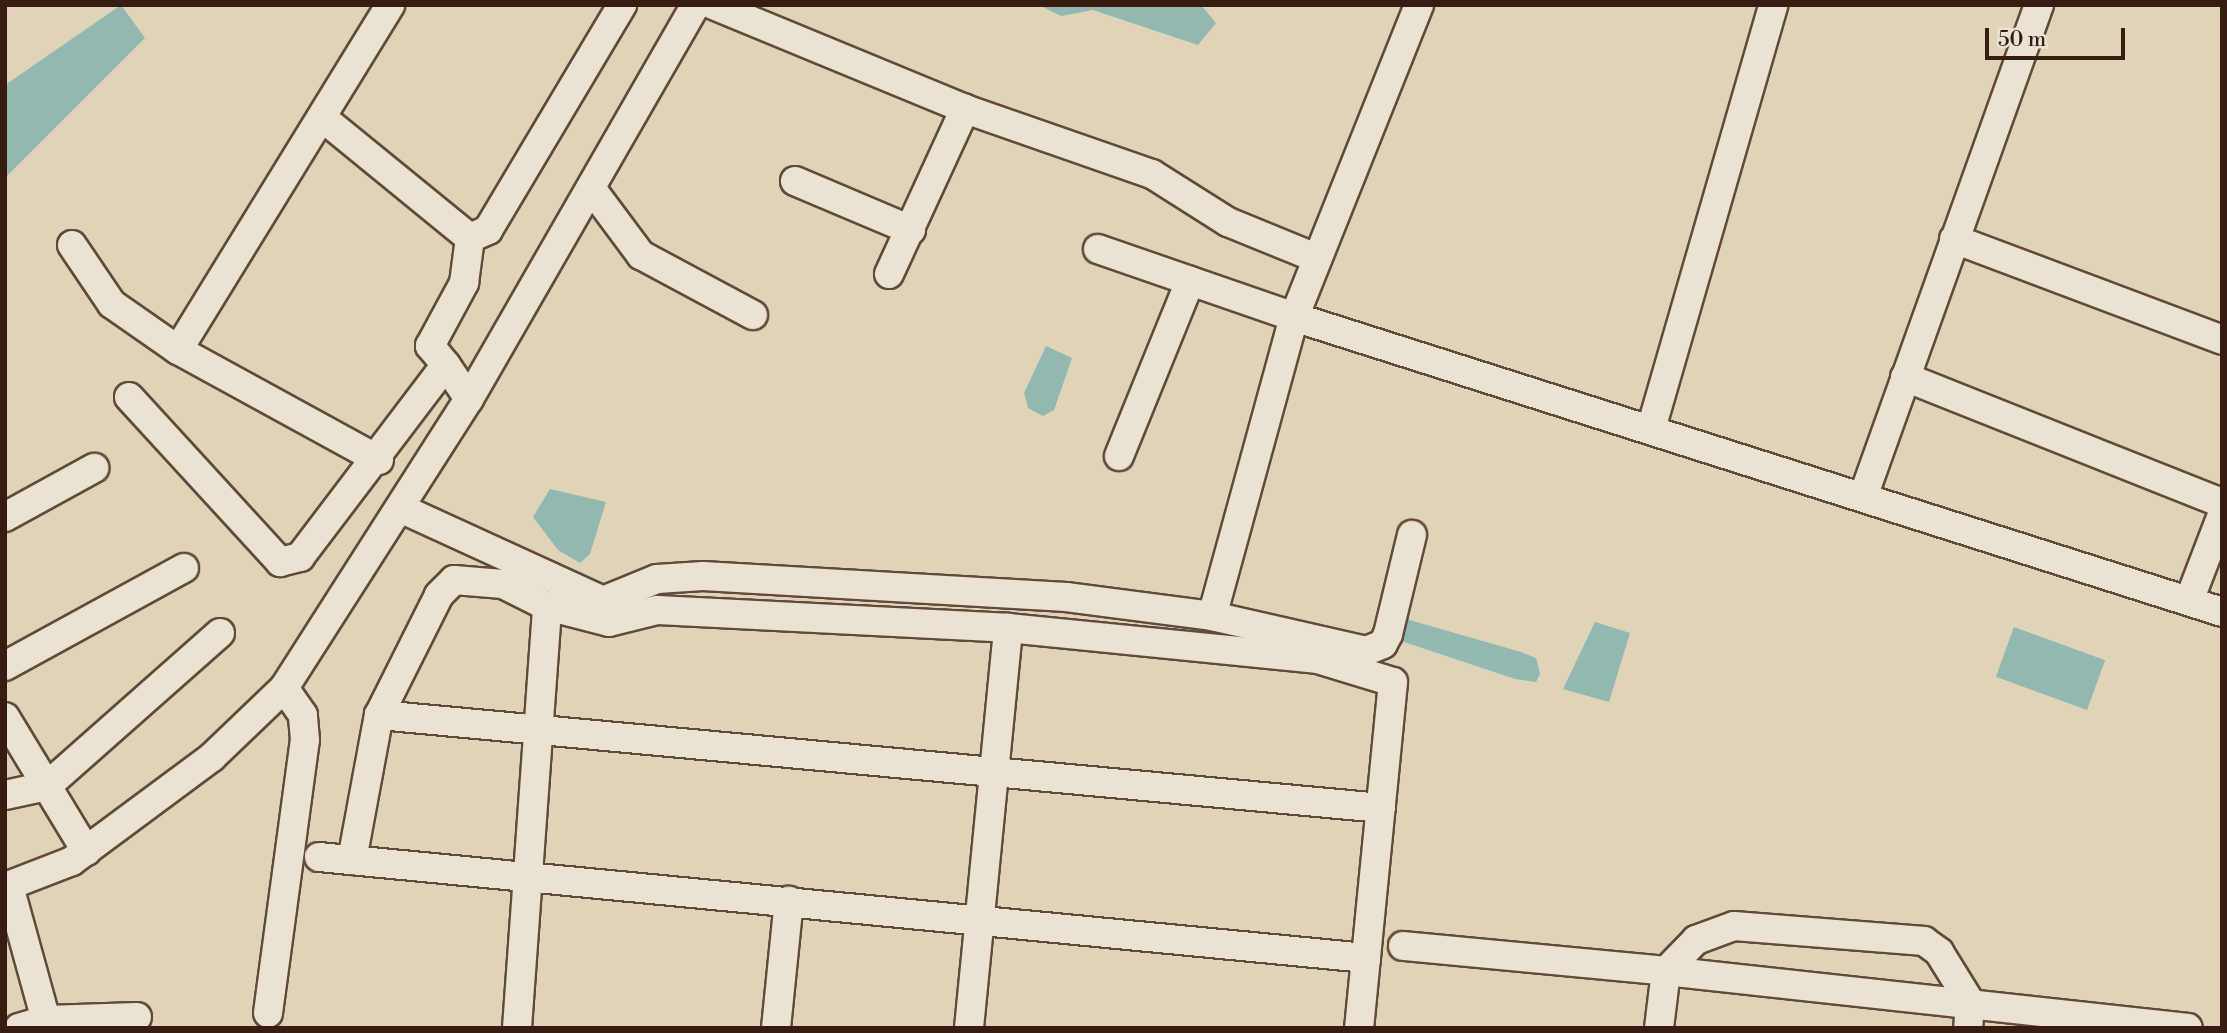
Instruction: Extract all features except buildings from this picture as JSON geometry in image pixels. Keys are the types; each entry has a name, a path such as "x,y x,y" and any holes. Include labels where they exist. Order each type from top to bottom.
{"street":[{"path":"178,350 324,120 390,5"},
{"path":"470,238 488,230 622,5"},
{"path":"46,1020 7,887 86,851 212,757 284,688 469,399 696,5"},
{"path":"713,5 965,109 1152,174 1228,222 1316,258"},
{"path":"1212,616 1294,317 1419,5"},
{"path":"1651,429 1773,5"},
{"path":"1863,497 2039,5"},
{"path":"889,274 965,109"},
{"path":"324,120 470,238"},
{"path":"795,181 911,230"},
{"path":"591,188 641,255 753,315"},
{"path":"469,399 430,346 464,283 470,238"},
{"path":"1954,239 2222,340"},
{"path":"72,245 112,304 178,350 379,460"},
{"path":"1098,249 1294,317 2222,612"},
{"path":"1119,456 1136,402 1190,281"},
{"path":"129,397 280,562 300,557 379,460 446,365"},
{"path":"1905,377 2222,503"},
{"path":"5,517 94,467"},
{"path":"400,508 603,601 657,579 703,576 1066,597 1212,616 1375,649 1388,634 1412,535"},
{"path":"2189,601 2222,515"},
{"path":"5,666 184,568"},
{"path":"352,860 379,715 439,595 454,580 503,584 547,606 609,622 657,610 1008,628 1318,659 1393,682 1359,1028"},
{"path":"517,1028 528,878 543,731 547,606"},
{"path":"969,1028 1008,628"},
{"path":"5,795 47,786 220,633"},
{"path":"268,1013 305,740 303,715 284,688"},
{"path":"379,715 994,769 1381,808"},
{"path":"5,717 86,851"},
{"path":"319,857 1366,958"},
{"path":"776,1028 789,901"},
{"path":"1658,1028 1666,971 1696,940 1734,926 1924,941 1939,952 1969,1015"},
{"path":"1403,946 1666,971 1969,1015 2188,1028"},
{"path":"19,1028 46,1020 137,1017"}],"water":[{"path":"121,5 145,38 5,178 5,85"},
{"path":"1039,5 1201,5 1216,23 1198,45 1093,10 1061,16"},
{"path":"1046,346 1072,358 1054,410 1043,416 1028,408 1024,393"},
{"path":"550,489 606,502 590,554 580,563 558,550 533,517"},
{"path":"1406,619 1536,658 1540,674 1536,682 1515,679 1398,640 1396,629"},
{"path":"1595,622 1630,633 1609,702 1563,689"},
{"path":"2014,627 2105,660 2087,710 1996,677"}]}
